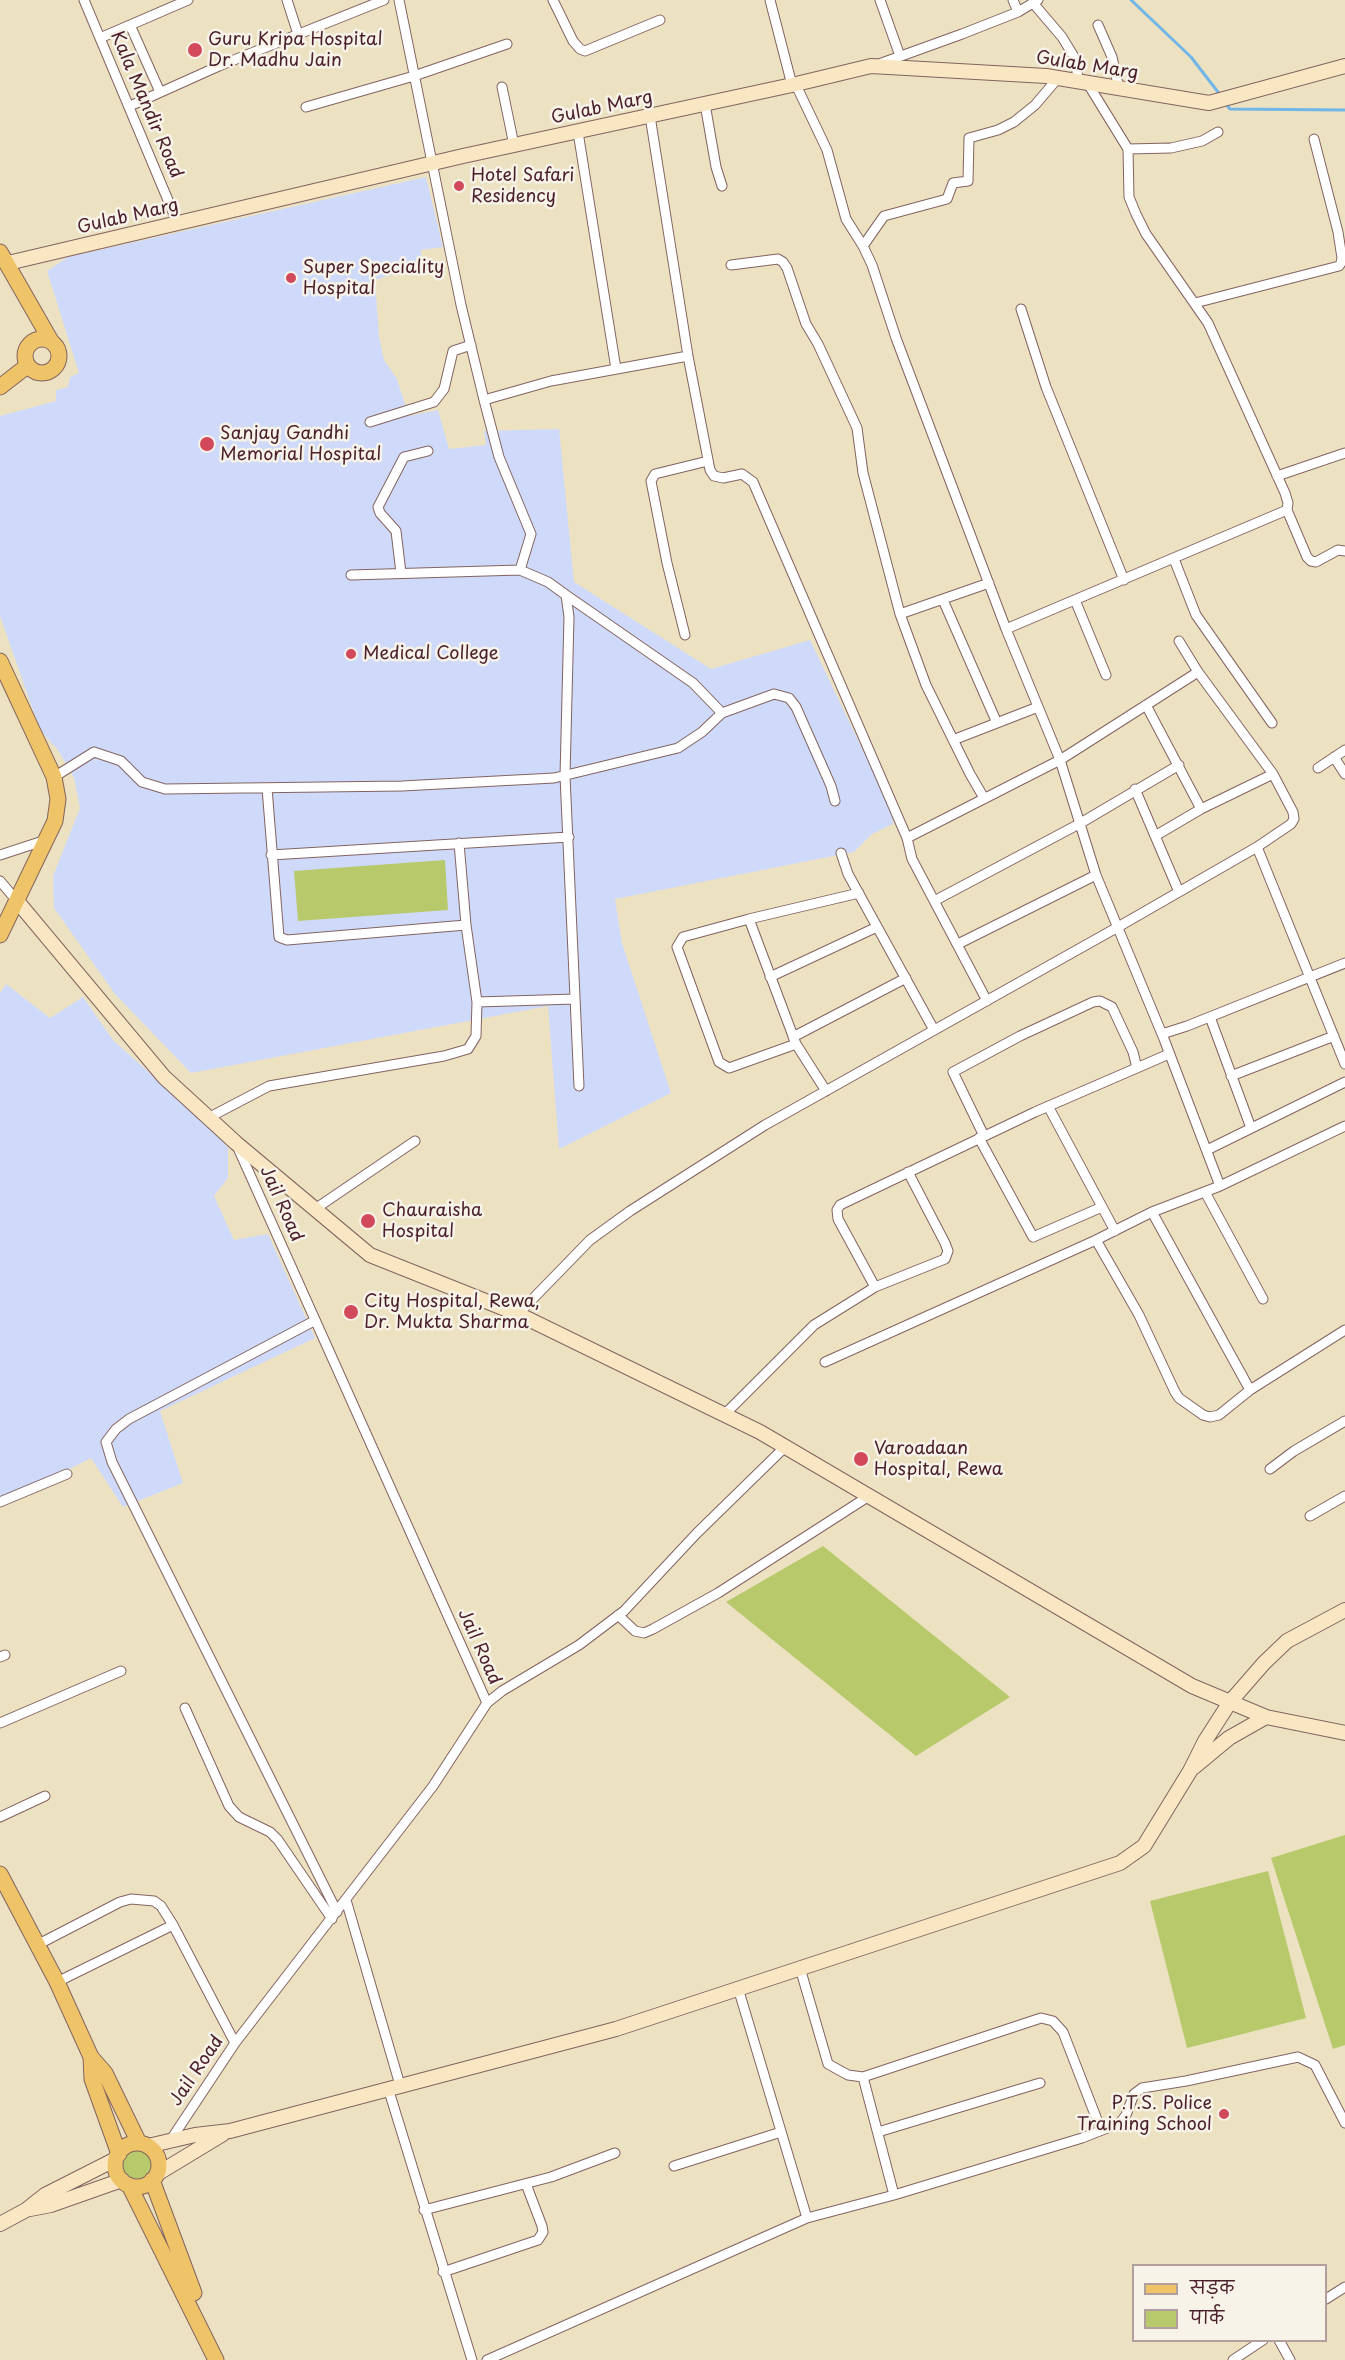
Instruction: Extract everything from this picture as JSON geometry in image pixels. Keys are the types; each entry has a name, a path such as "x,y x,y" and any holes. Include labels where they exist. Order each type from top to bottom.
{"main road":[{"name":"Gulab Marg","path":"3,261 178,224 434,163 794,85 871,66 1058,78 1209,103 1345,66"},
{"path":"3,261 58,350 59,361 56,366 42,373 31,370 27,366 24,354 29,343 40,338 51,341"},
{"path":"0,387 27,366"},
{"path":"0,661 54,777 58,799 55,821 0,935"},
{"path":"17,901 164,1077 236,1143 370,1255 518,1314 724,1415 785,1447 1192,1686 1266,1717 1345,1733"},
{"path":"216,2360 126,2182 116,2167 118,2157 127,2145 170,2141 195,2135 230,2131 616,2029 1120,1863 1144,1846 1190,1771 1204,1741 1230,1702 1264,1663 1287,1641 1345,1610"},
{"path":"1190,1771 1229,1738 1266,1717"},
{"path":"0,1874 57,1982 91,2057 105,2073 143,2144 157,2155 159,2161 155,2177 188,2279 227,2360"},
{"path":"91,2057 92,2079 118,2157"},
{"path":"27,2210 126,2182 141,2186 230,2131"},
{"path":"0,2224 27,2210 45,2195 118,2157"}],"street":[{"path":"100,38 188,0"},
{"path":"287,0 298,34"},
{"path":"130,106 384,0"},
{"path":"399,0 409,41 420,110 434,163 484,400 499,457 531,534 519,570"},
{"path":"553,0 573,40 579,49 585,51 660,20"},
{"path":"770,0 794,85 827,150 846,219 872,265 896,338 1006,629 1060,760 1096,874 1162,1034 1220,1186"},
{"path":"880,0 900,56"},
{"path":"1014,0 1018,12"},
{"name":"Kala Mandir Road","path":"86,1 178,224"},
{"path":"871,66 1018,12 1036,1 1076,60 1083,83 1128,149 1130,197 1136,214 1146,234 1208,323 1278,476 1288,503 1287,510 1307,557 1316,562 1338,550 1345,551"},
{"path":"130,25 160,93"},
{"path":"1098,25 1112,57 1119,89"},
{"path":"306,107 414,76 507,44"},
{"path":"863,246 884,216 947,199 953,183 968,181 969,138 998,130 1014,122 1035,105 1058,78"},
{"path":"501,87 514,145"},
{"path":"705,104 716,167 722,186"},
{"path":"650,116 688,356 710,470 714,476 723,478 742,474 753,482 907,838 912,859 936,900 987,1001"},
{"path":"578,132 616,369"},
{"path":"1128,149 1172,148 1202,141 1218,132"},
{"path":"1195,303 1339,266 1342,258 1338,232 1314,139"},
{"path":"731,265 778,259 787,268 806,324 832,372 857,428 862,473 900,614 926,685 984,798"},
{"path":"1021,309 1046,387 1124,580"},
{"path":"370,422 434,402 444,389 453,351 471,345"},
{"path":"484,400 551,381 688,356"},
{"path":"401,573 396,531 380,513 378,507 404,457 428,451"},
{"path":"1278,476 1345,453"},
{"path":"685,635 667,563 651,481 655,474 708,461"},
{"path":"1006,629 1287,510"},
{"path":"1174,559 1196,615 1272,723"},
{"path":"351,575 519,570 548,582 693,683 722,713"},
{"path":"900,614 989,583"},
{"path":"566,595 569,617 566,776 579,1086"},
{"path":"943,600 997,723"},
{"path":"1076,600 1106,675"},
{"path":"518,1314 572,1256 630,1211 765,1125 1118,927 1257,847 1291,824 1294,819 1293,812 1273,774 1198,672 1179,641"},
{"path":"907,838 1060,760 1198,672"},
{"path":"54,777 94,752 122,761 142,782 165,789 402,786 566,776 678,748 702,732 722,713 774,694 789,698 796,707 831,786 835,801"},
{"path":"1146,705 1201,809"},
{"path":"953,740 1038,707"},
{"path":"1318,768 1345,750"},
{"path":"1334,757 1345,774"},
{"path":"936,900 1079,824 1179,765"},
{"path":"1155,836 1201,809 1273,774"},
{"path":"267,788 279,937 287,940 466,925"},
{"path":"1135,789 1179,892"},
{"path":"271,855 569,837"},
{"path":"0,855 46,840"},
{"path":"208,1118 269,1086 444,1056 468,1049 476,1036 477,1002 466,925 459,843"},
{"path":"1257,847 1345,1064"},
{"path":"841,853 848,874 934,1030"},
{"path":"958,944 1096,874"},
{"path":"0,881 17,901"},
{"path":"859,893 683,937 677,947 719,1062 729,1068 794,1040 906,978"},
{"path":"749,919 794,1040 826,1091"},
{"path":"771,977 877,927"},
{"path":"1162,1034 1345,963"},
{"path":"477,1002 575,999"},
{"path":"1102,1207 1033,1237 952,1072 1020,1036 1093,1002 1100,1001 1112,1007 1129,1042 1137,1068"},
{"path":"1210,1017 1251,1128"},
{"path":"1232,1076 1334,1036"},
{"path":"875,1287 838,1219 837,1210 840,1205 1048,1106 1169,1054"},
{"path":"1207,1150 1345,1082"},
{"path":"1048,1106 1115,1231"},
{"path":"825,1362 1096,1240 1152,1212 1220,1186 1345,1126"},
{"path":"315,1209 415,1141"},
{"name":"Jail Road","path":"170,2141 235,2043 434,1786 487,1703 236,1143"},
{"path":"724,1415 814,1325 875,1287 945,1258 948,1251 908,1172"},
{"path":"1205,1192 1263,1299"},
{"path":"1152,1212 1250,1390"},
{"path":"1096,1240 1139,1315 1179,1398 1203,1415 1210,1417 1219,1415 1250,1390 1345,1330"},
{"path":"314,1321 129,1419 116,1429 106,1442 112,1462 334,1915"},
{"path":"1270,1469 1294,1451 1345,1421"},
{"path":"487,1703 502,1691 579,1645 618,1615 785,1447"},
{"path":"0,1502 67,1474"},
{"path":"618,1615 635,1631 644,1633 653,1629 718,1593 869,1496"},
{"path":"1310,1516 1345,1496"},
{"path":"0,1723 122,1671"},
{"path":"185,1708 229,1806 239,1817 270,1832 278,1840 334,1915"},
{"path":"0,1817 45,1796"},
{"path":"38,1945 120,1902 130,1899 154,1901 161,1906 172,1924 235,2043"},
{"path":"346,1900 424,2210 472,2360"},
{"path":"57,1982 172,1924"},
{"path":"800,1968 828,2064 848,2075 863,2077 1041,2018 1053,2021 1063,2032 1101,2130"},
{"path":"738,1988 807,2218"},
{"path":"488,2360 807,2218 894,2195 1101,2130 1124,2120 1134,2094 1142,2088 1298,2057 1315,2065 1345,2123"},
{"path":"863,2077 894,2195"},
{"path":"878,2132 1041,2083"},
{"path":"674,2166 781,2132"},
{"path":"424,2210 551,2177 615,2153"},
{"path":"444,2272 538,2240 543,2232 542,2226 526,2184"},
{"path":"1327,2298 1345,2287"},
{"path":"1233,2360 1260,2342"},
{"path":"1280,2342 1290,2360"}],"shaded area":[{"name":"Medical College","path":"426,177 443,247 421,250 422,265 375,280 379,337 384,360 397,379 409,416 438,410 449,449 486,445 484,431 559,429 574,582 711,669 810,640 892,811 893,824 872,834 854,852 615,899 622,943 671,1093 559,1149 548,1006 191,1073 115,994 54,908 53,876 80,808 74,778 58,750 40,730 0,616 0,416 56,401 56,390 68,387 70,377 79,373 47,271 68,257"},
{"path":"6,984 50,1018 83,997 113,1040 216,1133 228,1148 228,1178 214,1196 234,1240 268,1234 315,1338 160,1411 183,1483 123,1507 91,1458 0,1505 0,993"}],"green space":[{"path":"445,860 448,910 298,921 294,871"},
{"path":"823,1546 1010,1697 916,1756 726,1602"},
{"path":"1345,1835 1345,2045 1333,2049 1271,1858"},
{"path":"1268,1871 1306,2018 1187,2048 1150,1901"},
{"path":"137,2149 148,2153 152,2164 148,2175 137,2179 126,2175 122,2164 126,2153"}],"waterway":[{"path":"1131,0 1191,57 1221,96"},
{"path":"1226,104 1230,109 1345,110"}],"place":[{"name":"Guru Kripa Hospital Dr. Madhu Jain","path":"195,50"},
{"name":"Hotel Safari Residency","path":"459,186"},
{"name":"Super Speciality Hospital","path":"291,278"},
{"name":"Sanjay Gandhi Memorial Hospital","path":"207,444"},
{"name":"Medical College","path":"351,654"},
{"name":"Chauraisha Hospital","path":"368,1221"},
{"name":"City Hospital, Rewa, Dr. Mukta Sharma","path":"351,1312"},
{"name":"Varoadaan Hospital, Rewa","path":"861,1459"},
{"name":"P.T.S. Police Training School","path":"1224,2114"}]}
